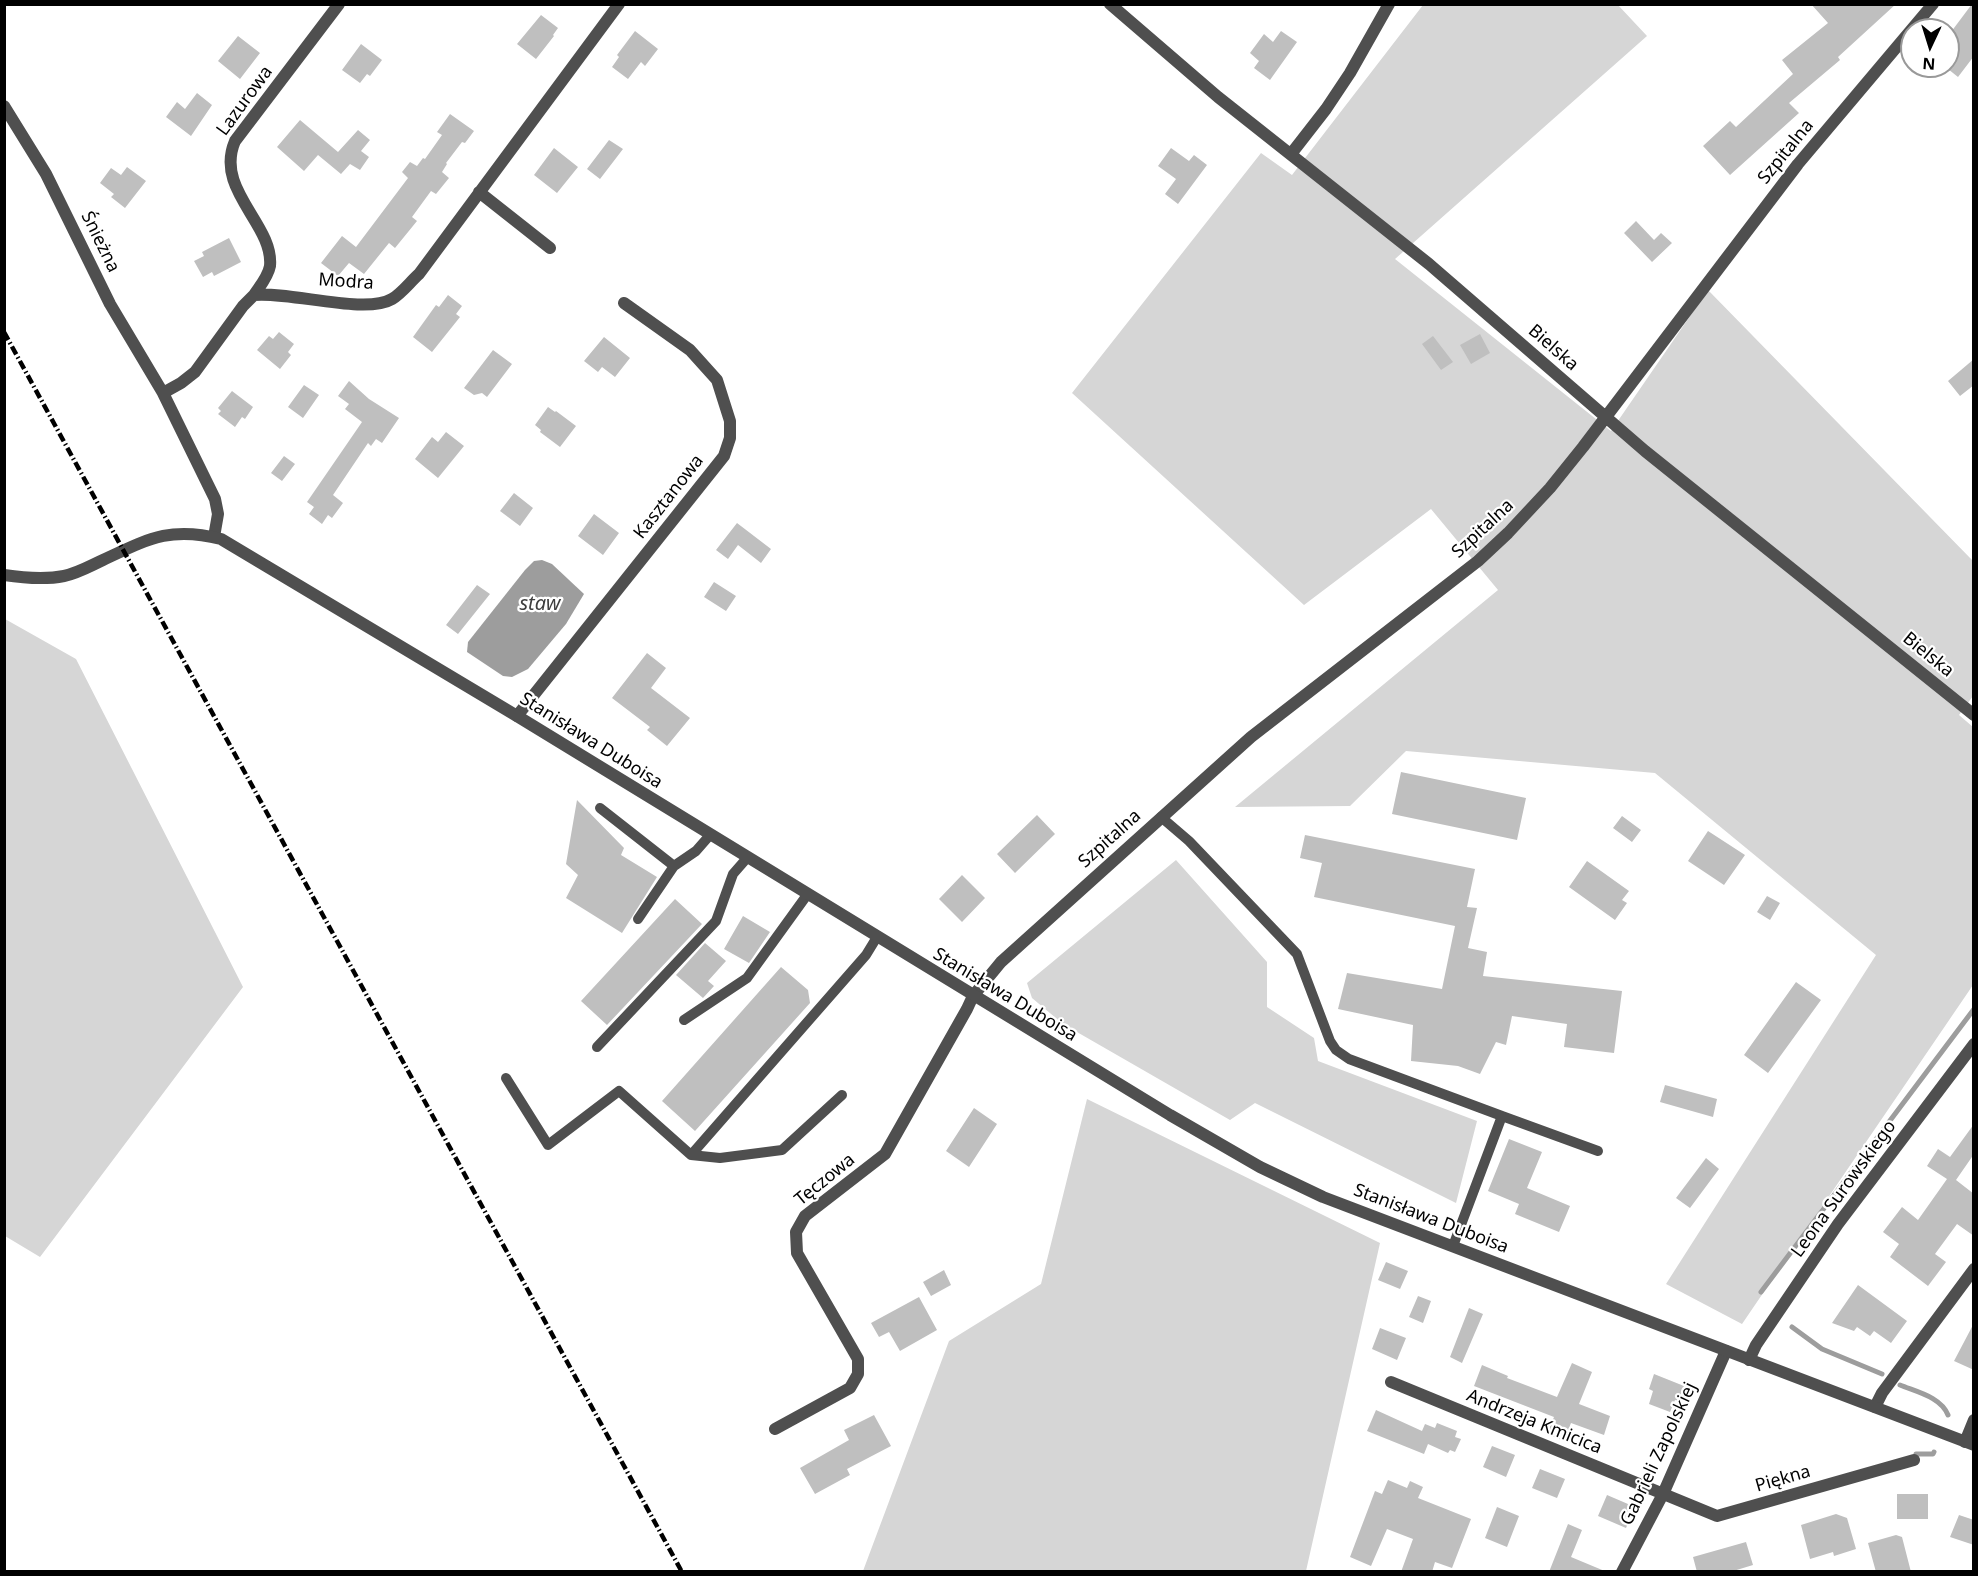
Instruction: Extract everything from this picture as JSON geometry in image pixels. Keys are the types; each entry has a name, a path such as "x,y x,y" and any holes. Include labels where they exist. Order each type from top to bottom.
{"street":[{"name":"Lazurowa","path":"254,295 268,272 269,254 235,185 230,166 231,150 235,141 339,4"},
{"name":"Modra","path":"254,295 275,294 365,305 391,300 418,274 620,4"},
{"name":"Bielska","path":"1110,4 1218,97 1429,264 1606,417 1974,715"},
{"path":"1291,154 1350,73 1389,4"},
{"name":"Szpitalna","path":"973,996 1001,962 1251,737 1478,561 1508,533 1550,488 1606,417 1798,164 1933,4"},
{"name":"Śnieżna","path":"4,106 46,174 110,304 163,393"},
{"path":"479,192 550,248"},
{"path":"214,537 218,514 215,500 163,393 195,372 243,306 254,295"},
{"name":"Kasztanowa","path":"517,717 724,456 730,438 730,421 717,380 690,350 624,303"},
{"name":"Stanisława Duboisa","path":"4,575 45,579 64,576 78,572 158,536 191,533 214,537 234,544 877,938 1260,1167 1323,1197 1969,1444"},
{"name":"Tęczowa","path":"776,1429 849,1388 858,1374 858,1359 797,1253 796,1232 805,1216 885,1154 973,996"},
{"name":"Leona Surowskiego","path":"1749,1360 1756,1345 1838,1224 1974,1044"},
{"path":"1875,1407 1882,1393 1974,1269"},
{"name":"Gabrieli Zapolskiej","path":"1622,1572 1663,1494 1726,1351"},
{"name":"Andrzeja Kmicica","path":"1391,1382 1663,1494"},
{"path":"1969,1444 1974,1420"},
{"name":"Piękna","path":"1663,1494 1717,1516 1914,1460"}],"lane":[{"path":"600,808 674,866"},
{"path":"1161,817 1189,841 1297,954 1323,1025 1336,1050 1349,1059 1598,1152"},
{"path":"638,919 674,866 696,851 710,835"},
{"path":"597,1047 716,921 733,874 747,858"},
{"path":"684,1020 747,978 807,895"},
{"path":"691,1155 866,955 877,938"},
{"path":"506,1078 548,1145 619,1091 691,1155 720,1158 782,1149 842,1095"},
{"path":"1453,1246 1502,1116"}],"shaded area":[{"path":"1423,5 1618,5 1647,36 1395,259 1611,431 1708,290 1973,561 1973,696 1959,715 1973,727 1973,985 1742,1324 1666,1284 1876,955 1655,773 1406,751 1350,806 1235,807 1498,590 1431,509 1304,605 1072,393 1261,153 1292,175"},
{"path":"5,619 76,659 243,987 40,1257 5,1236"},
{"path":"1176,860 1267,962 1267,1007 1314,1038 1318,1061 1477,1121 1456,1203 1255,1103 1230,1120 1063,1024 1032,998 1027,983"},
{"path":"1087,1099 1380,1243 1306,1571 863,1571 949,1341 1041,1284"}],"water":[{"name":"staw","path":"542,560 552,564 584,594 566,624 528,669 512,677 503,676 467,652 468,642 525,570 534,561"}],"building":[{"path":"1811,4 1896,4 1838,57 1840,60 1789,103 1799,113 1730,175 1703,146 1730,121 1736,127 1793,74 1782,60 1828,23"},
{"path":"1972,4 1974,56 1960,74 1960,20"},
{"path":"541,15 558,28 536,59 517,44"},
{"path":"635,31 658,49 645,66 641,62 628,79 612,67 619,57 617,55"},
{"path":"1281,31 1297,42 1270,80 1254,68 1259,61 1250,53 1264,34 1273,42"},
{"path":"238,36 260,53 240,79 218,61"},
{"path":"361,44 382,60 370,76 367,74 360,83 342,70"},
{"path":"197,93 212,105 191,136 166,117 177,102 185,109"},
{"path":"450,114 474,131 446,163 442,172 449,178 436,194 431,191 412,217 417,221 395,248 389,243 364,274 349,263 338,276 321,263 342,236 356,247 408,178 402,172 410,162 417,166 423,158 425,159 442,135 437,132"},
{"path":"300,120 338,152 358,130 370,140 361,151 369,157 360,170 350,164 341,174 318,155 304,171 277,147"},
{"path":"609,140 623,149 600,179 587,169"},
{"path":"554,148 578,167 557,193 534,175"},
{"path":"1171,148 1189,161 1194,155 1207,165 1178,204 1165,194 1176,179 1158,166"},
{"path":"127,167 146,181 125,208 111,197 114,194 100,183 111,168 121,175"},
{"path":"1636,221 1654,240 1661,233 1672,243 1652,262 1624,233"},
{"path":"229,238 241,262 214,276 212,272 203,277 194,261 204,256 202,252"},
{"path":"448,295 462,306 456,314 460,317 432,352 413,337 436,305 439,307"},
{"path":"279,332 294,344 288,352 291,355 280,369 257,350 269,336 273,339"},
{"path":"1480,334 1490,353 1471,364 1460,345"},
{"path":"1433,336 1453,362 1441,370 1422,344"},
{"path":"604,337 630,358 615,377 602,367 598,372 584,361"},
{"path":"493,350 512,364 487,397 482,393 474,395 464,388"},
{"path":"1974,359 1974,385 1960,396 1948,381"},
{"path":"349,381 369,399 399,418 382,443 376,439 371,446 368,443 333,495 343,503 332,518 328,515 322,524 309,514 314,507 307,502 362,422 345,409 349,404 338,396"},
{"path":"304,385 319,395 303,418 288,407"},
{"path":"232,391 253,407 245,419 242,417 235,427 218,414 221,411 218,408"},
{"path":"548,407 576,426 560,447 540,432 541,430 535,425"},
{"path":"446,432 464,446 438,478 415,459 432,437 438,442"},
{"path":"284,456 295,464 282,481 271,473"},
{"path":"514,493 533,508 520,526 500,511"},
{"path":"594,514 619,533 603,555 578,536"},
{"path":"737,523 771,549 761,563 738,545 728,559 716,550"},
{"path":"714,582 736,596 726,611 704,597"},
{"path":"477,585 490,594 458,634 446,625"},
{"path":"647,653 666,668 651,688 690,718 667,746 647,730 650,727 612,698"},
{"path":"1401,772 1526,798 1517,840 1392,814"},
{"path":"577,800 624,848 621,855 657,877 622,933 566,898 578,875 566,864"},
{"path":"1037,815 1055,834 1015,873 997,854"},
{"path":"1622,816 1641,830 1632,842 1613,828"},
{"path":"1708,831 1745,855 1724,885 1688,861"},
{"path":"1305,835 1475,869 1467,907 1477,908 1468,948 1487,952 1483,976 1622,991 1614,1053 1564,1047 1567,1024 1512,1016 1506,1045 1496,1042 1480,1074 1458,1066 1411,1061 1413,1025 1338,1009 1347,973 1442,989 1455,926 1314,897 1322,863 1300,858"},
{"path":"1587,861 1629,891 1622,900 1627,903 1615,920 1569,887"},
{"path":"962,875 985,898 962,922 939,899"},
{"path":"1767,896 1780,903 1770,920 1757,912"},
{"path":"675,899 702,924 607,1025 581,1001"},
{"path":"743,916 770,932 749,963 724,949"},
{"path":"705,943 726,961 708,981 714,986 703,998 676,975"},
{"path":"781,967 808,990 810,1003 695,1131 662,1101"},
{"path":"1796,982 1821,1000 1768,1073 1744,1055"},
{"path":"1665,1085 1717,1099 1713,1117 1660,1102"},
{"path":"974,1108 997,1124 969,1167 946,1151"},
{"path":"1974,1124 1974,1154 1956,1180 1974,1194 1974,1236 1957,1224 1935,1254 1946,1262 1928,1286 1890,1257 1899,1244 1883,1232 1902,1207 1918,1220 1947,1179 1927,1166 1938,1149 1950,1157"},
{"path":"1509,1139 1542,1152 1527,1188 1570,1206 1559,1232 1515,1214 1519,1204 1488,1191"},
{"path":"1706,1158 1719,1169 1690,1208 1676,1198"},
{"path":"1386,1262 1408,1271 1400,1289 1378,1280"},
{"path":"944,1270 951,1285 931,1296 923,1282"},
{"path":"1858,1285 1907,1321 1891,1343 1874,1331 1870,1336 1857,1327 1854,1331 1832,1323"},
{"path":"1418,1296 1431,1301 1423,1323 1409,1317"},
{"path":"919,1297 937,1330 900,1351 889,1332 879,1337 871,1323"},
{"path":"1469,1308 1483,1314 1462,1363 1450,1357"},
{"path":"1974,1323 1974,1370 1954,1361"},
{"path":"1380,1328 1406,1338 1397,1360 1372,1349"},
{"path":"1572,1363 1592,1372 1579,1404 1610,1416 1604,1435 1571,1423 1564,1441 1547,1434 1554,1417 1474,1386 1482,1365 1508,1376 1507,1378 1557,1397"},
{"path":"1654,1374 1684,1386 1678,1401 1675,1400 1670,1412 1649,1404 1653,1391 1649,1389"},
{"path":"1376,1410 1422,1431 1425,1424 1435,1428 1437,1423 1457,1431 1455,1437 1461,1439 1455,1452 1450,1450 1448,1453 1428,1444 1424,1454 1367,1431"},
{"path":"874,1415 891,1446 847,1469 850,1475 815,1494 800,1468 849,1440 844,1430"},
{"path":"1492,1446 1515,1455 1506,1477 1483,1467"},
{"path":"1540,1469 1565,1479 1557,1498 1532,1488"},
{"path":"1388,1480 1407,1488 1410,1481 1423,1487 1418,1498 1471,1519 1452,1568 1435,1562 1432,1572 1401,1572 1413,1539 1387,1529 1371,1566 1350,1557 1375,1491 1382,1494"},
{"path":"1897,1494 1928,1494 1928,1519 1897,1519"},
{"path":"1607,1495 1635,1507 1626,1528 1598,1516"},
{"path":"1497,1507 1519,1516 1507,1547 1485,1538"},
{"path":"1836,1514 1847,1518 1856,1549 1834,1556 1833,1552 1810,1559 1801,1525"},
{"path":"1959,1515 1974,1520 1974,1545 1950,1537"},
{"path":"1568,1524 1582,1530 1571,1557 1607,1572 1549,1572"},
{"path":"1896,1535 1902,1537 1911,1572 1876,1572 1868,1543"},
{"path":"1746,1542 1753,1565 1730,1572 1697,1572 1693,1557"}],"waterway":[{"path":"1761,1292 1974,1009"},
{"path":"1792,1327 1822,1349 1882,1374"},
{"path":"1900,1385 1934,1399 1948,1415"},
{"path":"1916,1454 1933,1454 1934,1452"}],"railway":[{"path":"4,332 682,1572"}]}
